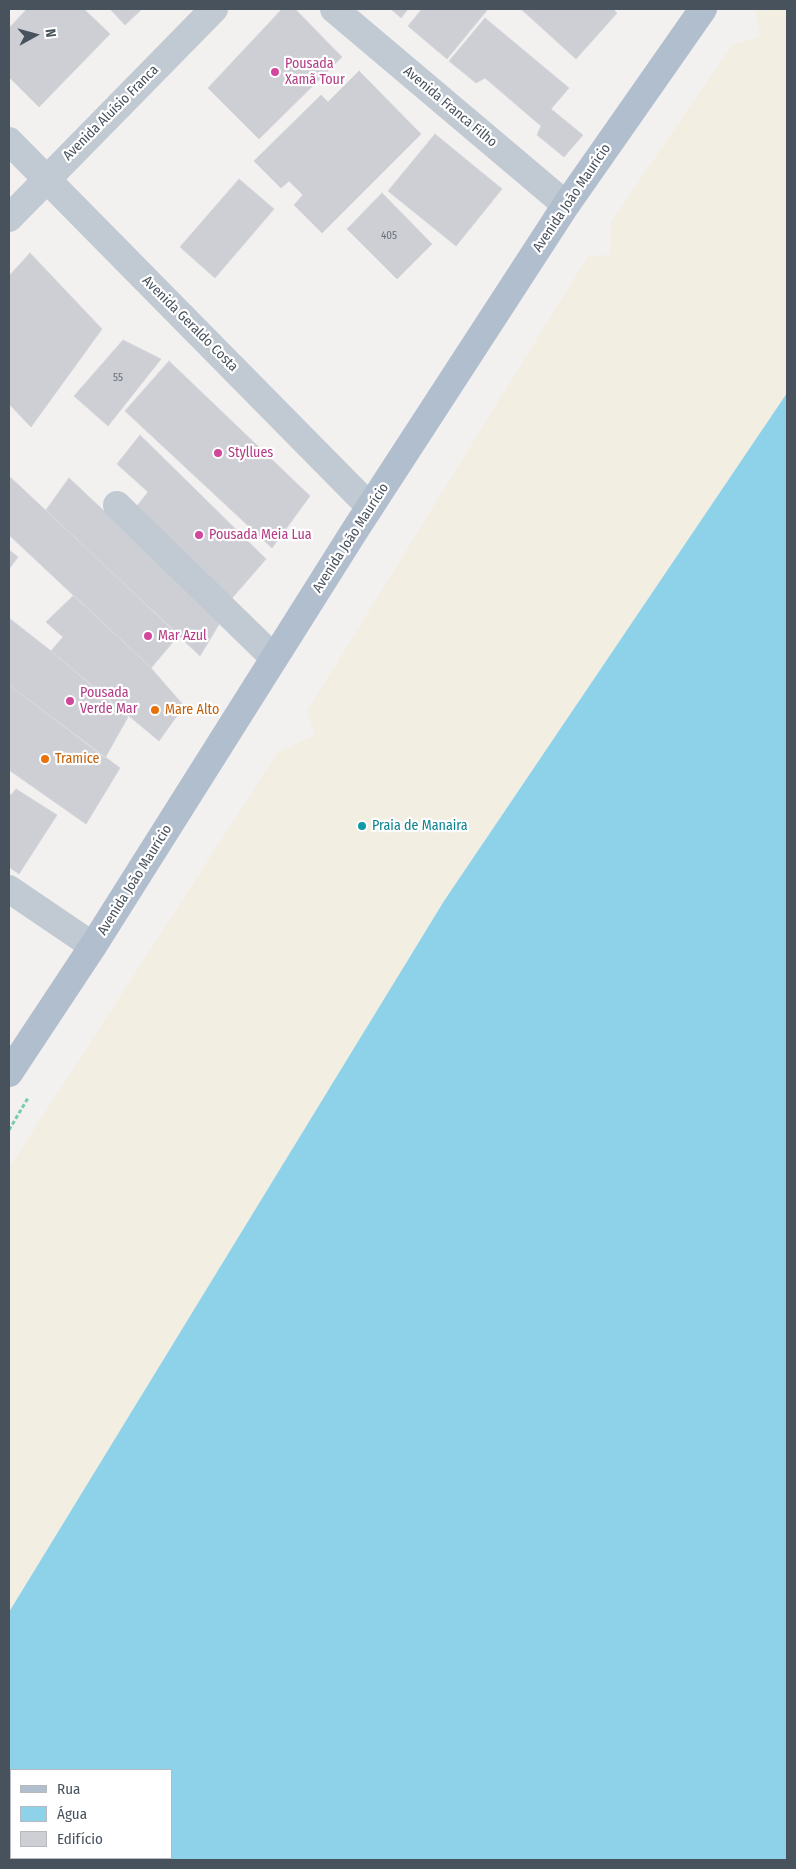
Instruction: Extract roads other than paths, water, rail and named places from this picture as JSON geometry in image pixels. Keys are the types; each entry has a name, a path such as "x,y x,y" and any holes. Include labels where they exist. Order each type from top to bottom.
{"main road":[{"name":"Avenida João Maurício","path":"9,1073 93,946 370,507 566,205 703,9"}],"street":[{"name":"Avenida Aluísio Franca","path":"9,218 46,178 214,9"},
{"name":"Avenida Franca Filho","path":"334,9 566,205"},
{"name":"Avenida Geraldo Costa","path":"9,140 370,507"},
{"path":"118,505 274,658"},
{"path":"9,889 93,946"}],"water":[{"path":"787,393 787,1860 9,1860 9,1612 444,901"}],"place":[{"name":"Pousada Xamã Tour","path":"275,72"},
{"name":"Styllues","path":"218,453"},
{"name":"Pousada Meia Lua","path":"199,535"},
{"name":"Mar Azul","path":"148,636"},
{"name":"Pousada Verde Mar","path":"70,701"},
{"name":"Mare Alto","path":"155,710"},
{"name":"Tramice","path":"45,759"},
{"name":"Praia de Manaira","path":"362,826"}]}
